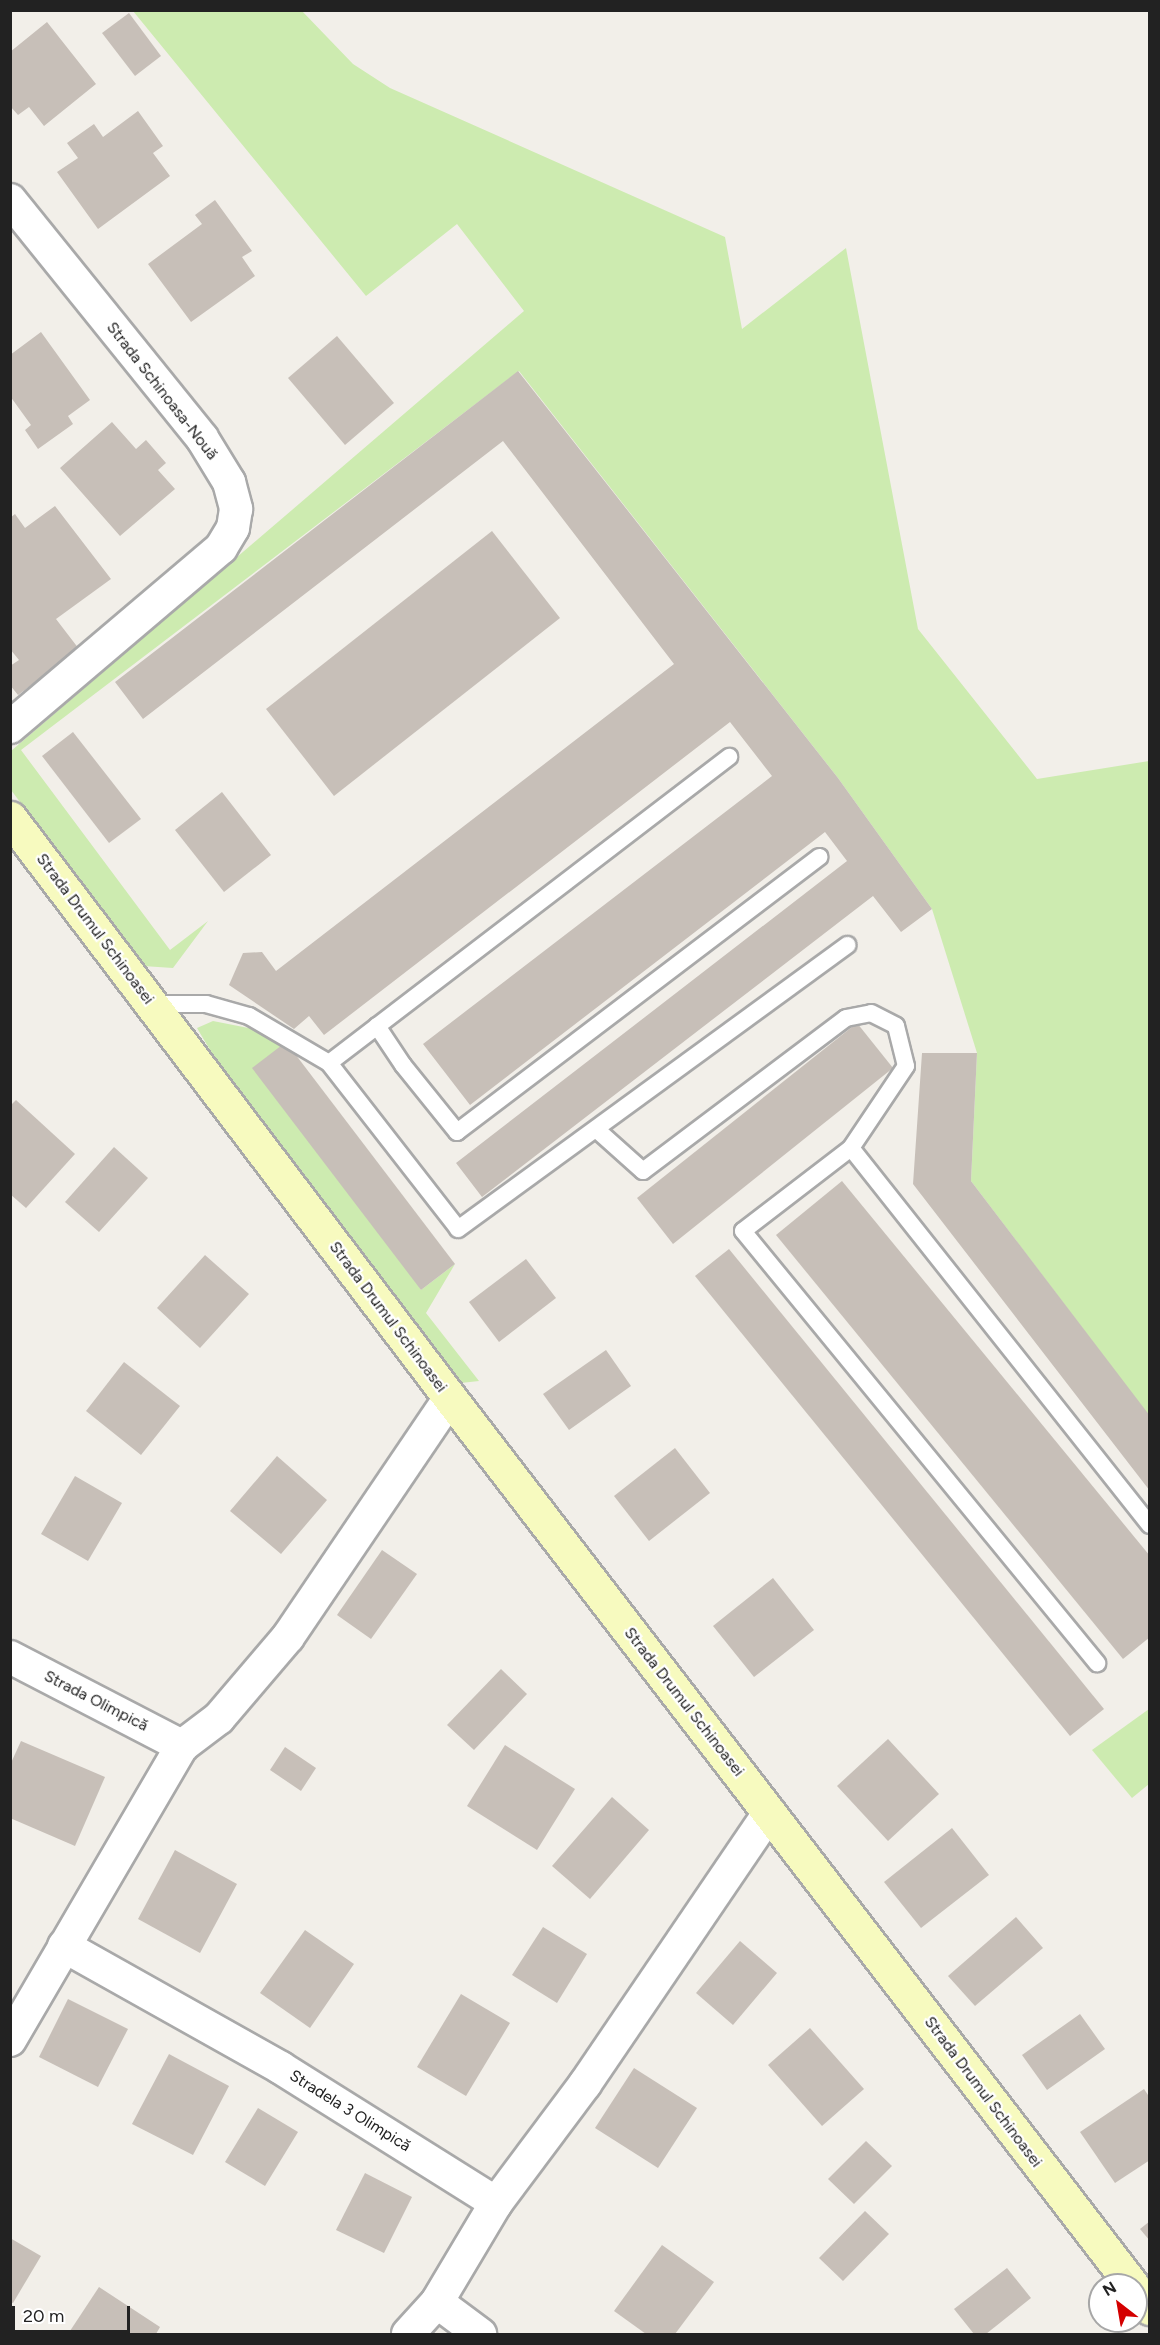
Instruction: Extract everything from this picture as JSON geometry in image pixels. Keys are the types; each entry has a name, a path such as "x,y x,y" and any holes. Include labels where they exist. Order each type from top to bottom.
{"street":[{"name":"Strada Schinoasa-Nouă","path":"10,200 202,438 229,482 236,509 233,528 221,548 10,726"},
{"name":"Strada Drumul Schinoasei","path":"10,818 450,1398 1122,2273"},
{"path":"10,2040 182,1746 219,1718 288,1637 450,1398"},
{"name":"Strada Olimpică","path":"10,1657 182,1746"},
{"path":"408,2334 437,2302 496,2203 585,2084 769,1813"},
{"name":"Stradela 3 Olimpică","path":"64,1946 281,2068 496,2203"},
{"path":"437,2302 480,2334"}],"lane":[{"path":"329,1063 729,757"},
{"path":"377,1026 403,1065 457,1132 819,857"},
{"path":"153,1005 206,1004 249,1016 329,1063 458,1229 848,945"},
{"path":"596,1129 643,1171 846,1018 871,1013 896,1026 906,1066 851,1148 743,1231 1097,1663"},
{"path":"851,1148 1149,1525"}],"green space":[{"path":"133,11 302,11 353,64 390,88 725,237 742,329 846,248 918,629 1037,779 1149,761 1149,1416 971,1181 977,1053 932,909 838,778 519,371 21,750 170,950 208,921 173,968 143,966 11,790 11,751 524,311 457,224 366,296"},
{"path":"213,1021 258,1030 286,1042 421,1290 455,1264 426,1313 479,1381 461,1383 248,1114 197,1028"},
{"path":"1149,1709 1149,1784 1132,1798 1092,1750"}],"building":[{"path":"129,13 161,56 135,76 102,33"},
{"path":"47,22 96,84 44,126 29,107 18,115 10,106 10,52"},
{"path":"138,111 163,146 153,153 170,176 98,229 57,172 78,158 67,143 94,124 103,137"},
{"path":"215,200 252,251 242,257 255,276 191,322 148,264 202,224 195,215"},
{"path":"41,332 90,400 68,416 73,424 38,449 25,430 31,425 10,396 10,355"},
{"path":"337,336 394,403 345,445 288,378"},
{"path":"518,371 838,778 932,909 901,932 873,896 482,1197 456,1163 847,861 825,832 470,1105 423,1044 772,776 730,722 324,1035 309,1016 294,1029 229,985 243,953 262,952 276,971 674,664 503,441 143,719 115,682"},
{"path":"112,422 136,449 146,440 166,463 158,470 175,489 120,536 60,468"},
{"path":"55,506 111,579 56,619 79,649 18,695 10,685 10,666 19,660 10,649 10,518 15,514 25,528"},
{"path":"492,531 560,618 334,796 266,709"},
{"path":"73,732 141,819 109,843 42,756"},
{"path":"222,792 271,855 224,892 175,830"},
{"path":"857,1023 893,1068 673,1244 637,1198"},
{"path":"286,1042 455,1264 421,1290 252,1068"},
{"path":"922,1053 977,1053 971,1181 1150,1416 1150,1491 913,1184"},
{"path":"16,1100 75,1154 26,1208 10,1194 10,1106"},
{"path":"114,1147 148,1178 99,1232 65,1202"},
{"path":"842,1181 1150,1556 1150,1637 1123,1659 776,1235"},
{"path":"729,1249 1104,1709 1070,1736 695,1276"},
{"path":"205,1255 249,1294 200,1348 157,1308"},
{"path":"526,1259 556,1298 499,1342 469,1302"},
{"path":"606,1350 631,1386 569,1430 543,1394"},
{"path":"124,1362 180,1406 141,1455 86,1411"},
{"path":"675,1448 710,1493 649,1541 614,1496"},
{"path":"277,1456 327,1500 281,1554 230,1511"},
{"path":"75,1476 122,1503 88,1561 41,1534"},
{"path":"382,1550 417,1574 371,1639 337,1615"},
{"path":"773,1578 814,1630 754,1677 713,1626"},
{"path":"501,1669 527,1694 474,1750 447,1725"},
{"path":"888,1739 939,1794 888,1841 837,1786"},
{"path":"21,1741 105,1777 75,1846 10,1818 10,1765"},
{"path":"505,1745 575,1789 537,1850 467,1806"},
{"path":"285,1747 316,1768 301,1791 270,1770"},
{"path":"612,1797 649,1830 590,1899 552,1866"},
{"path":"952,1828 989,1875 921,1928 884,1882"},
{"path":"175,1850 237,1884 200,1953 138,1919"},
{"path":"1016,1917 1043,1948 975,2006 948,1976"},
{"path":"543,1927 587,1954 557,2003 512,1975"},
{"path":"305,1930 354,1964 310,2028 260,1993"},
{"path":"740,1941 777,1973 733,2025 696,1993"},
{"path":"461,1994 510,2023 466,2096 417,2067"},
{"path":"68,1999 128,2029 98,2087 39,2057"},
{"path":"1080,2014 1105,2049 1047,2090 1022,2055"},
{"path":"810,2028 864,2089 822,2126 768,2065"},
{"path":"169,2054 229,2086 193,2155 132,2124"},
{"path":"634,2068 697,2108 658,2168 595,2128"},
{"path":"1144,2089 1150,2098 1150,2160 1115,2183 1080,2132"},
{"path":"258,2108 298,2132 265,2186 225,2162"},
{"path":"866,2141 892,2166 854,2204 828,2179"},
{"path":"365,2173 412,2197 384,2253 336,2230"},
{"path":"865,2211 889,2234 843,2281 819,2258"},
{"path":"1150,2221 1150,2241 1140,2229"},
{"path":"10,2238 41,2256 13,2303 10,2302"},
{"path":"662,2245 714,2282 675,2334 646,2334 614,2311"},
{"path":"1007,2268 1031,2298 986,2334 974,2334 954,2309"},
{"path":"99,2287 160,2327 156,2334 68,2334"}]}
